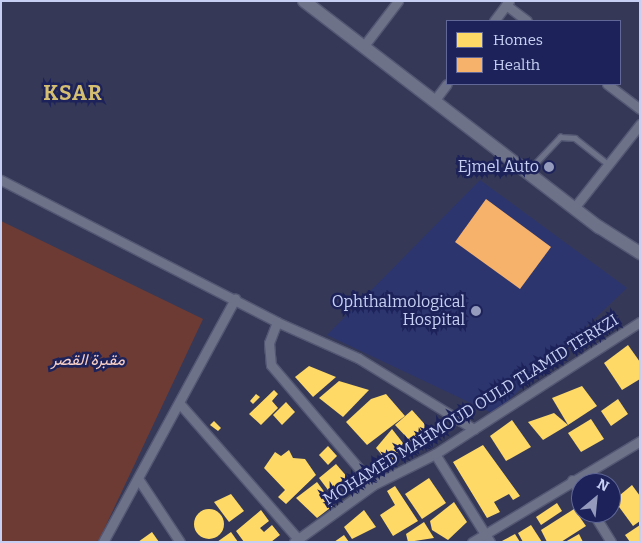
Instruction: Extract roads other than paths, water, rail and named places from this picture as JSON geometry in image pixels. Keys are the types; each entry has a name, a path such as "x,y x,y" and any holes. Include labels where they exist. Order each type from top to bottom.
{"main road":[{"path":"304,1 574,208 640,253"}],"street":[{"path":"363,47 398,1"},
{"path":"495,20 508,3 526,20"},
{"path":"434,101 446,85"},
{"path":"608,85 640,109"},
{"path":"574,208 640,124"},
{"path":"1,180 277,322 358,358 474,429"},
{"path":"103,542 180,404 206,346 235,299"},
{"path":"277,322 269,343 272,365 374,485"},
{"name":"MOHAMED MAHMOUD OULD TLAMID TERKZI","path":"296,541 374,485 435,454 640,322"},
{"path":"180,404 296,541"},
{"path":"584,473 640,441"},
{"path":"435,454 487,538"},
{"path":"139,480 180,542"},
{"path":"472,542 487,538 571,481"},
{"path":"599,523 611,542"}],"lane":[{"path":"527,172 560,137 575,138 608,164"}],"place":[{"name":"Ejmel Auto","path":"549,167"},
{"name":"Ophthalmological Hospital","path":"476,311"}],"district":[{"name":"KSAR","path":"73,93"}],"park label":[{"name":"مقبرة القصر","path":"88,360"}]}
